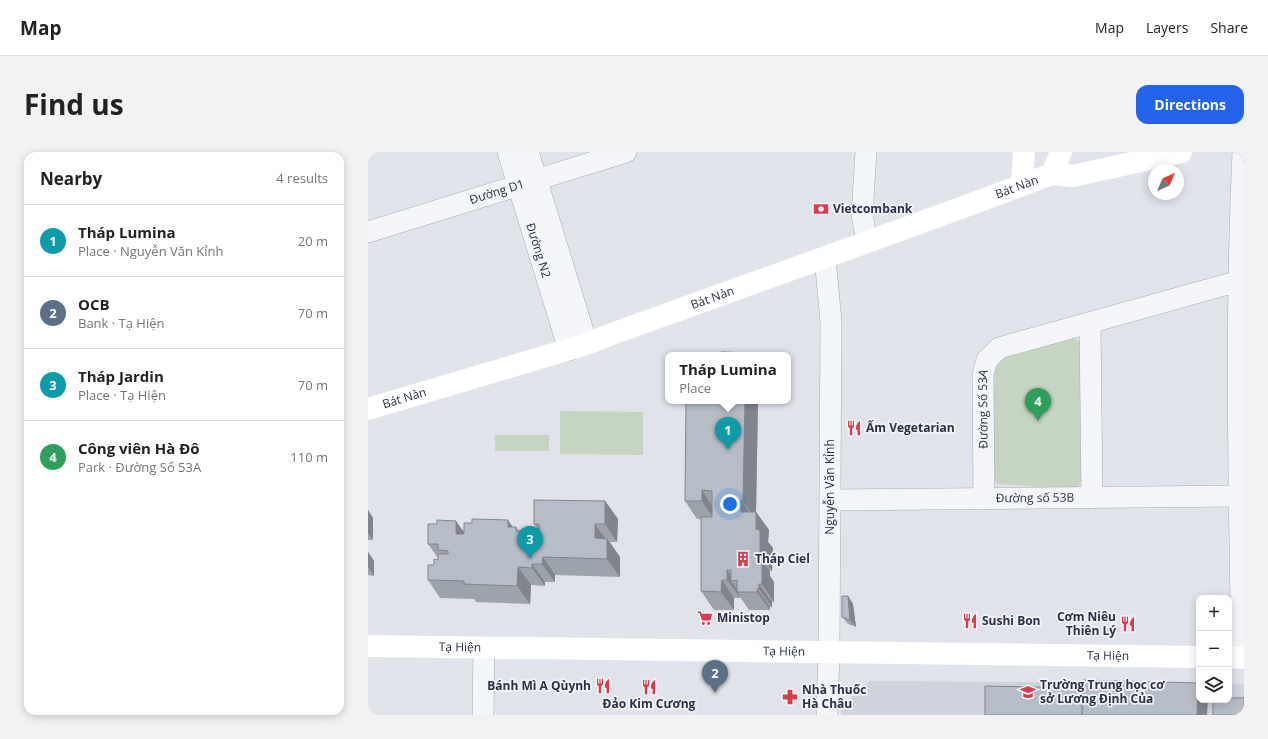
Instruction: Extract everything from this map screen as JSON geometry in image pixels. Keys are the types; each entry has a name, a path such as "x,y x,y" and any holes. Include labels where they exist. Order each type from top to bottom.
{"street":[{"name":"Đường N2","path":"508,152 527,183 578,347"},
{"name":"Đường N2","path":"527,183 528,152"},
{"name":"Đường D1","path":"368,232 626,152"},
{"path":"866,152 862,215 867,242"},
{"path":"1022,185 1024,152"},
{"name":"Bát Nàn","path":"1052,174 1061,152"},
{"name":"Bát Nàn","path":"368,409 578,347 1052,174 1073,176 1181,152"},
{"path":"1238,658 1239,239 1243,152"},
{"name":"Nguyễn Văn Kỉnh","path":"825,258 831,321 829,652 827,715"},
{"name":"Đường Số 53A","path":"984,499 983,374 987,360 999,348 1239,281"},
{"path":"1090,323 1092,498"},
{"name":"Đường số 53B","path":"830,500 1239,496"},
{"name":"Tạ Hiện","path":"368,646 1196,657"},
{"path":"483,715 484,648"}],"shaded area":[{"name":"Trường Trung học cơ sở Lương Định Của","path":"870,681 1196,683 1196,703 1232,703 1232,684 1244,684 1244,715 841,715 841,707"}],"green space":[{"path":"1072,337 1081,343 1082,478 1079,486 1068,489 998,484 991,478 995,364 1001,355"},
{"path":"560,411 643,412 643,455 560,454"},
{"path":"495,435 549,435 549,451 495,451"}],"building":[{"path":"686,404 745,404 743,501 741,500 741,512 756,512 756,529 760,530 760,553 757,553 757,564 762,564 762,584 759,584 759,589 757,589 757,592 737,592 737,580 731,581 731,570 727,570 727,580 722,580 721,592 701,591 701,517 712,517 712,491 702,490 702,501 685,501"},
{"path":"534,500 605,501 605,524 595,524 595,538 607,539 607,559 543,557 542,564 532,564 532,568 518,567 517,586 464,584 464,581 428,580 428,565 434,565 434,559 438,560 438,554 448,554 448,551 438,550 438,544 428,544 428,524 437,524 437,520 456,521 456,534 464,534 464,523 472,523 472,519 508,520 508,527 516,527 516,531 535,531 535,529 540,529 539,524 534,524"},
{"path":"842,596 848,596 850,620 842,617"},
{"path":"1083,680 1196,683 1197,715 1082,715"},
{"path":"985,686 1082,688 1082,715 985,715"},
{"path":"1232,698 1244,698 1244,715 1213,715 1213,703 1232,703"}],"place":[{"name":"Vietcombank","path":"821,209"},
{"name":"Công viên Hà Đô","path":"1038,421"},
{"name":"Ấm Vegetarian","path":"854,428"},
{"name":"Tháp Lumina","path":"728,450"},
{"name":"Tháp Jardin","path":"530,559"},
{"name":"Tháp Ciel","path":"743,559"},
{"name":"Ministop","path":"705,618"},
{"name":"Sushi Bon","path":"970,621"},
{"name":"Cơm Niêu Thiên Lý","path":"1128,624"},
{"name":"Bánh Mì A Qùynh","path":"603,686"},
{"name":"Đảo Kim Cương","path":"649,687"},
{"name":"Trường Trung học cơ sở Lương Định Của","path":"1028,692"},
{"name":"OCB","path":"715,693"},
{"name":"Nhà Thuốc Hà Châu","path":"790,697"}]}
